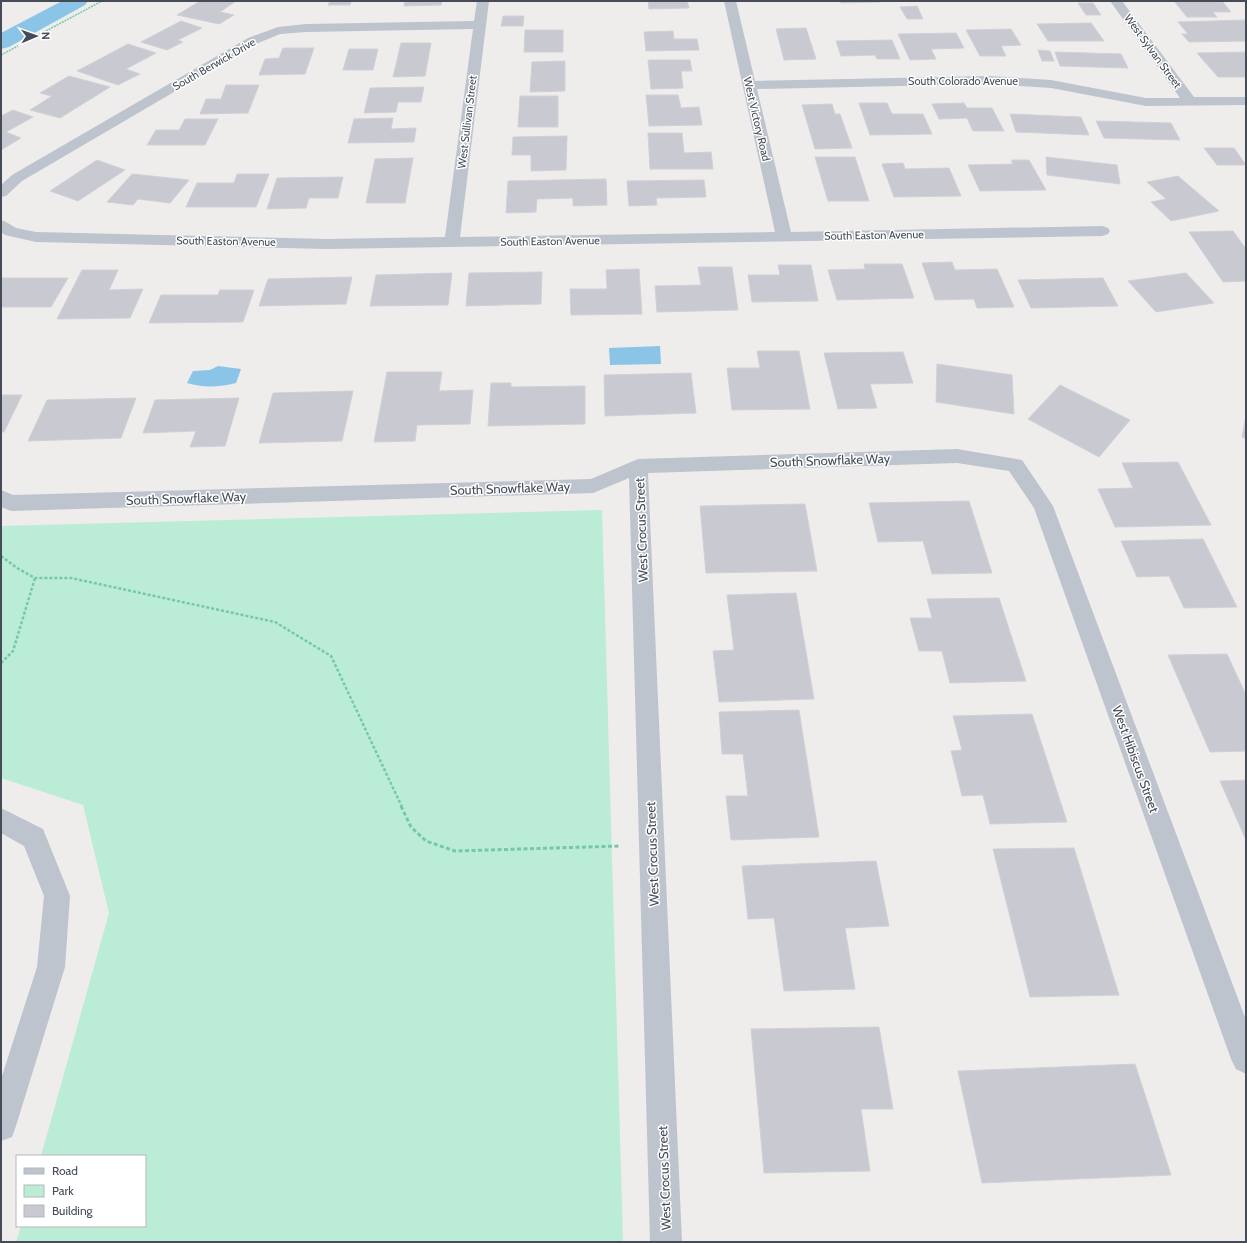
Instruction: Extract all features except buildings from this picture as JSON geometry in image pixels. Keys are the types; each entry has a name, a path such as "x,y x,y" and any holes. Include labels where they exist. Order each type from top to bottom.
{"street":[{"name":"West Sullivan Street","path":"452,242 483,1"},
{"name":"West Victory Road","path":"730,1 784,237"},
{"name":"West Sylvan Street","path":"1116,1 1190,102"},
{"name":"South Berwick Drive","path":"1,194 17,178 252,41 278,31 306,28 480,25"},
{"name":"South Colorado Avenue","path":"749,85 990,80 1051,84 1146,102 1246,101"},
{"name":"South Easton Avenue","path":"1,225 11,232 36,237 327,244 1102,231"},
{"name":"South Snowflake Way","path":"1,498 11,503 593,486 638,466 957,456 1015,465"},
{"name":"West Hibiscus Street","path":"1015,465 1043,506 1246,1059"},
{"name":"West Crocus Street","path":"638,466 666,1242"},
{"path":"1,820 34,838 57,896 51,967 1,1126"}],"path":[{"path":"1,55 102,1"},
{"path":"1,556 17,568 35,578 71,578 275,622 332,656 411,827 426,841 455,850 626,846"},
{"path":"1,663 13,651 35,578"}],"green space":[{"path":"602,510 623,1242 16,1242 21,1227 146,1227 146,1155 41,1155 109,913 83,805 1,778 1,526"}],"water":[{"path":"660,346 661,364 610,365 609,348"},
{"path":"218,366 241,369 236,383 199,386 187,383 193,371 210,370"}],"waterway":[{"path":"1,42 78,1"}]}
